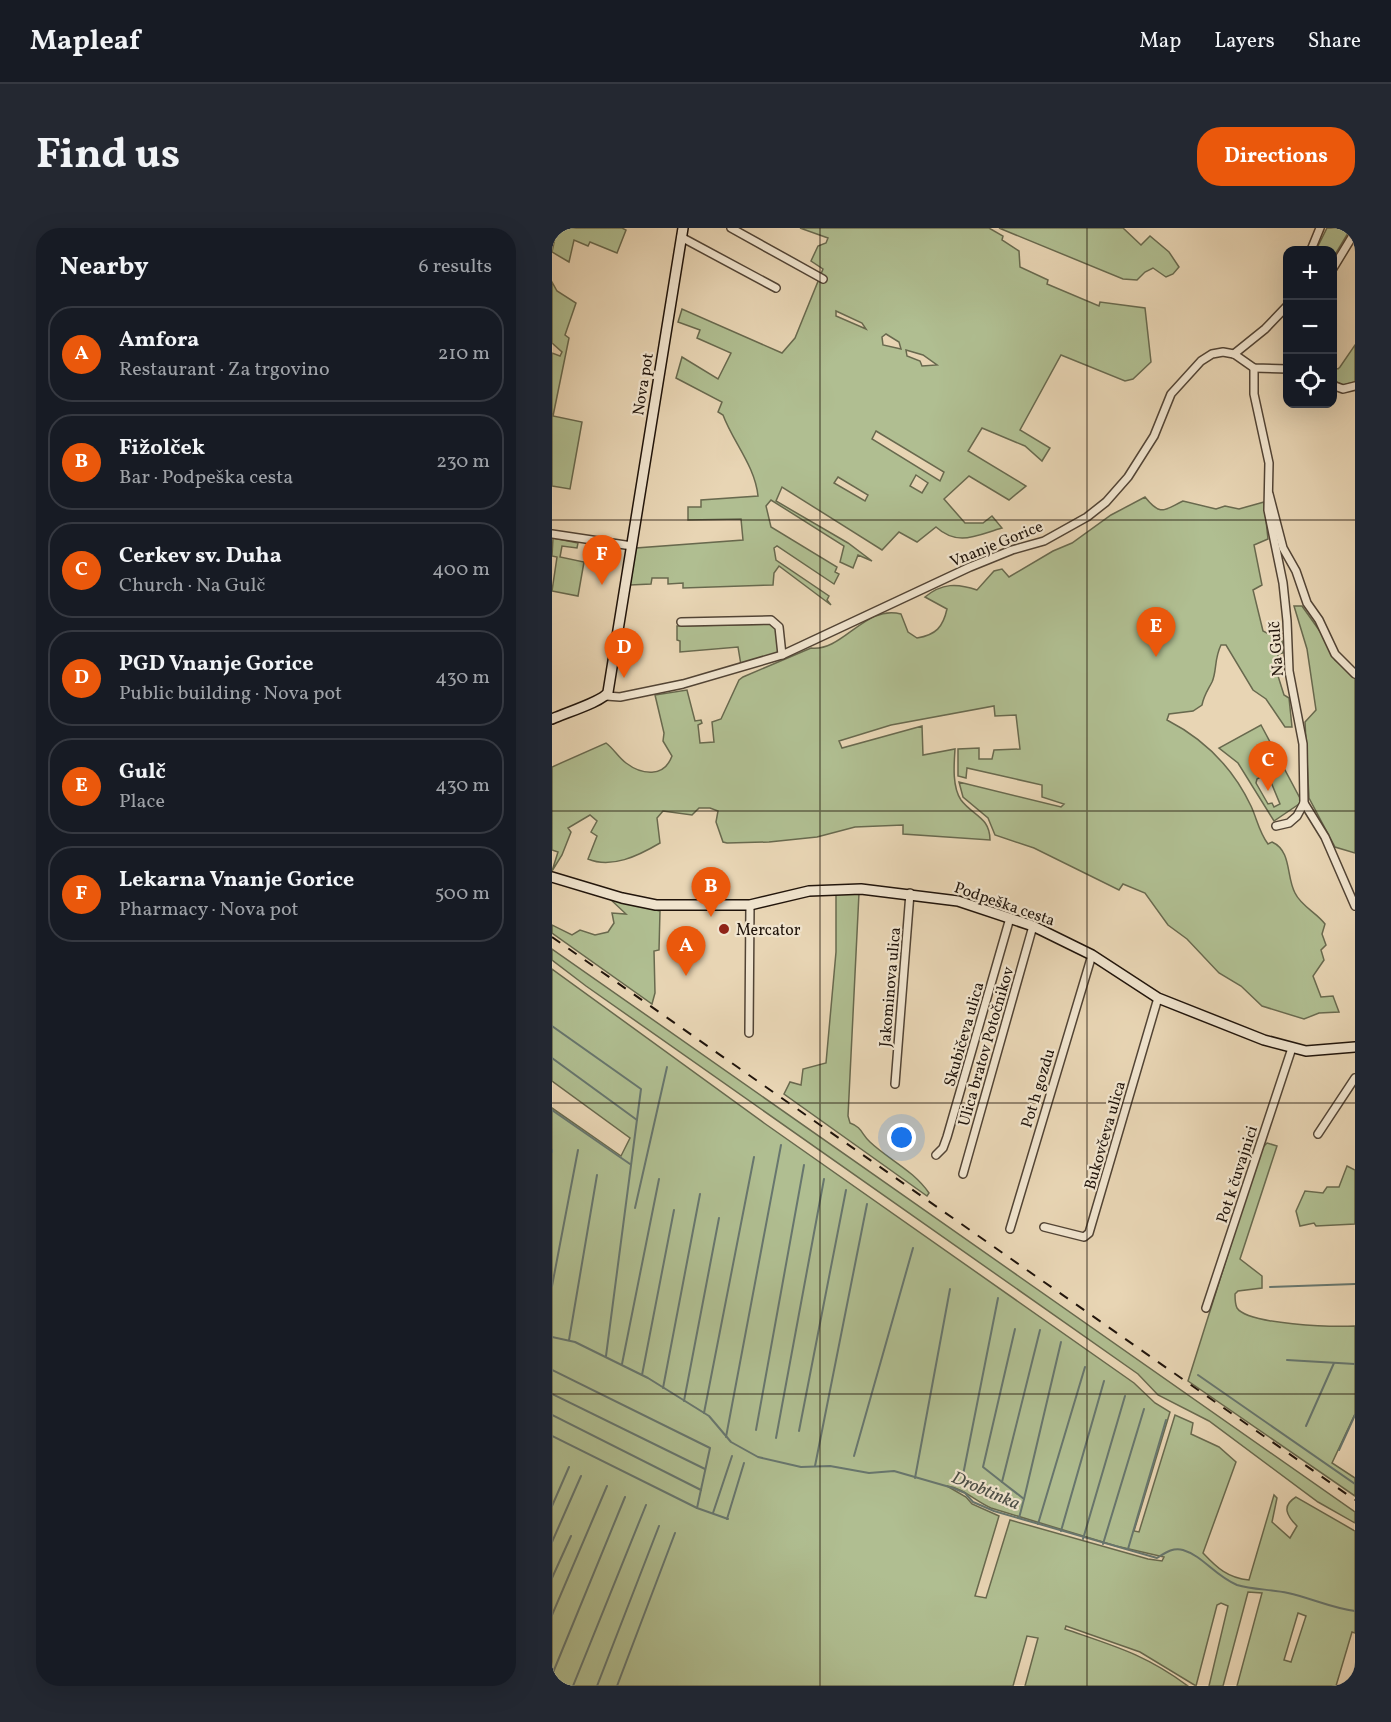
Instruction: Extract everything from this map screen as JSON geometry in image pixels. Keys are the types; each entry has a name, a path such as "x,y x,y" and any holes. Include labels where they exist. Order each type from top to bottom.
{"main road":[{"name":"Nova pot","path":"606,696 682,232"},
{"name":"Vnanje Gorice","path":"552,719 606,696"},
{"name":"Podpeška cesta","path":"552,877 622,898 656,905 750,905 809,891 861,889 910,893 958,901 1034,926 1092,955 1158,998 1186,1011 1292,1048 1322,1052 1355,1047"}],"street":[{"path":"731,228 824,279"},
{"path":"1313,246 1320,228"},
{"path":"682,232 776,288"},
{"path":"1337,262 1355,232"},
{"path":"1283,309 1265,329 1234,354 1254,368 1283,369"},
{"name":"Vnanje Gorice","path":"606,696 616,697 683,684 782,655 970,567 1012,550 1044,541 1087,517 1106,502 1128,477 1154,436 1171,394 1182,381 1212,354 1223,352 1234,354"},
{"name":"Na Gulč","path":"1254,368 1254,393 1269,463 1269,519 1286,612 1288,671 1303,744 1304,803"},
{"path":"1337,387 1343,389 1355,386"},
{"name":"Na Gulč","path":"1268,491 1273,501 1283,548 1296,571 1306,603 1319,620 1335,654 1355,674"},
{"path":"552,534 632,546"},
{"path":"681,622 771,620 779,627 782,655"},
{"path":"1276,826 1290,823 1304,803 1324,837 1355,906"},
{"name":"Jakominova ulica","path":"895,1084 910,893"},
{"path":"749,1033 750,905"},
{"name":"Skubičeva ulica","path":"936,1155 943,1148 947,1137 1010,918"},
{"name":"Ulica bratov Potočnikov","path":"963,1174 1034,926"},
{"name":"Pot h gozdu","path":"1010,1229 1092,955"},
{"name":"Bukovčeva ulica","path":"1044,1227 1084,1237 1089,1233 1158,998"},
{"name":"Pot k čuvajnici","path":"1206,1308 1292,1048"},
{"path":"1318,1134 1355,1078"}],"green space":[{"path":"552,228 622,228 626,230 617,253 590,242 588,246 574,240 569,262 552,252 556,233"},
{"path":"800,228 989,228 1003,236 1002,240 1019,251 1020,267 1048,280 1047,284 1099,306 1100,302 1145,308 1151,362 1133,379 1125,381 1061,355 1020,430 1050,448 1042,461 1025,446 982,428 968,451 1026,486 1009,500 969,476 944,499 965,523 983,523 992,516 1002,528 968,538 960,538 952,537 936,527 917,542 899,532 882,550 782,487 776,501 848,543 872,561 858,555 853,568 840,562 844,546 771,500 766,506 771,527 837,567 835,572 839,574 834,584 777,546 774,548 776,560 829,596 827,600 831,605 779,566 774,573 773,585 683,588 683,583 668,584 668,578 652,578 651,584 630,585 636,548 743,540 741,519 688,520 688,507 701,507 701,500 758,496 753,474 723,415 718,412 722,402 676,378 682,357 718,379 731,353 697,338 700,330 678,322 682,309 782,353 795,338 823,269 811,261 818,246 826,243 828,238","holes":["836,311 862,323 866,329 836,316","886,334 899,342 901,349 883,345 882,337","906,350 923,355 937,365 922,366 920,361 907,356","876,431 944,472 940,481 872,439","916,475 928,483 922,493 910,486","838,477 868,495 865,501 834,483"]},
{"path":"999,228 1123,228 1141,245 1150,236 1169,252 1179,267 1173,274 1166,277 1153,268 1137,280 1123,279"},
{"path":"1327,228 1351,228 1337,251 1337,246 1318,246"},
{"path":"552,282 557,291 576,303 565,335 569,338 553,416 582,422 570,489 552,486 552,353 560,356 562,352 552,343"},
{"path":"1355,345 1355,382 1343,385 1337,382 1337,369"},
{"path":"1145,497 1155,507 1163,510 1183,501 1216,509 1225,506 1239,509 1264,502 1268,539 1254,545 1262,585 1253,590 1263,631 1282,641 1283,653 1278,654 1278,676 1284,695 1289,698 1292,727 1285,727 1266,699 1253,690 1226,645 1221,645 1219,650 1214,678 1202,705 1193,711 1169,714 1167,720 1193,736 1226,767 1244,792 1268,844 1272,842 1283,852 1292,887 1298,898 1325,924 1322,934 1326,945 1321,950 1324,960 1313,976 1321,997 1333,996 1339,1012 1319,1013 1304,1019 1262,1006 1241,986 1219,973 1187,939 1168,925 1145,893 1123,884 1119,890 1034,848 995,835 988,818 963,797 959,782 1061,807 1064,804 1042,797 1042,785 967,768 966,778 958,776 958,749 979,748 979,759 992,759 994,750 1020,749 1016,715 995,716 994,706 891,725 839,741 842,748 922,726 923,755 955,749 954,775 958,795 984,821 990,840 903,834 903,825 855,827 817,837 769,842 727,843 723,842 716,822 718,811 699,808 692,815 663,811 657,818 660,843 624,860 606,863 588,859 597,836 591,832 597,821 590,815 568,828 571,832 562,855 552,871 558,852 552,850 552,767 606,743 632,767 645,772 664,768 672,756 663,741 664,733 655,695 687,690 695,721 701,720 702,723 698,725 700,743 714,742 712,722 721,719 739,680 743,677 811,648 834,643 865,621 888,613 901,614 908,632 917,638 929,635 941,625 947,609 925,597 931,592 950,586 963,586 977,590 994,571 1002,569 1009,577 1053,551 1072,543 1111,515"},
{"path":"553,538 578,543 577,548 562,546 560,557 584,562 578,596 552,591 557,557 552,556"},
{"path":"1294,606 1302,606 1324,637 1335,660 1355,677 1355,853 1335,847 1309,798 1305,722 1316,710 1307,649"},
{"path":"770,624 776,627 778,653 741,665 738,647 680,652 680,641 677,640 677,626"},
{"path":"1261,725 1302,802 1274,821 1238,763 1219,748","holes":["1268,775 1280,804 1274,807 1272,803 1268,804 1256,783 1257,779"]},
{"path":"859,893 848,1116 850,1123 859,1129 870,1142 923,1185 929,1193 927,1196 784,1094 790,1082 801,1085 803,1069 826,1063 836,952 836,894"},
{"path":"610,899 660,911 659,950 654,951 655,993 652,1004 552,933 552,925 572,935 580,930 595,935 608,932 614,923 612,913 626,914"},
{"path":"552,949 1355,1512 1355,1523 1318,1502 1209,1421 1158,1395 1138,1374 586,986 552,960"},
{"path":"552,969 764,1123 1134,1383 1155,1403 1170,1412 1134,1531 1139,1532 1175,1415 1193,1423 1191,1434 1219,1447 1236,1462 1203,1553 1223,1571 1249,1580 1274,1495 1277,1498 1272,1522 1290,1538 1297,1526 1288,1515 1287,1507 1296,1497 1355,1531 1355,1633 1352,1632 1336,1686 1237,1686 1262,1593 1248,1592 1223,1686 1209,1686 1228,1606 1221,1603 1217,1605 1196,1686 1140,1652 1066,1626 1065,1629 1143,1658 1188,1686 1025,1686 1038,1638 1027,1636 1013,1686 552,1686 552,1108 621,1156 630,1138 552,1081","holes":["947,1486 958,1489 991,1508 1116,1546 1164,1557 1162,1561 1148,1559 1010,1520 986,1598 975,1596 999,1516 972,1504 966,1497","1298,1613 1306,1616 1291,1662 1284,1660"]},
{"path":"1267,1143 1277,1146 1240,1259 1262,1276 1262,1288 1238,1291 1235,1294 1236,1305 1244,1314 1274,1321 1355,1326 1355,1414 1332,1463 1355,1478 1355,1496 1188,1381 1261,1149"},
{"path":"1347,1166 1355,1170 1355,1224 1316,1226 1314,1223 1300,1226 1296,1211 1305,1191 1323,1193 1327,1187 1339,1187"}],"waterway":[{"path":"552,1026 641,1089 606,1356"},
{"path":"552,1058 637,1120"},
{"path":"635,1208 667,1067"},
{"path":"552,1110 630,1164"},
{"path":"726,1437 781,1145"},
{"path":"552,1286 578,1150"},
{"path":"704,1413 754,1157"},
{"path":"756,1430 804,1165"},
{"path":"569,1340 597,1175"},
{"path":"622,1364 659,1179"},
{"path":"776,1438 824,1179"},
{"path":"799,1431 846,1190"},
{"path":"663,1388 700,1194"},
{"path":"815,1466 867,1204"},
{"path":"642,1375 674,1210"},
{"path":"684,1401 719,1218"},
{"path":"854,1456 913,1248"},
{"path":"1270,1287 1355,1284"},
{"path":"915,1478 950,1289"},
{"path":"963,1475 998,1298"},
{"path":"1002,1482 983,1467 1015,1329"},
{"path":"1019,1518 1024,1499 1002,1482 1040,1330"},
{"name":"Drobtinka","path":"552,1337 575,1342 648,1378 709,1416 731,1442 758,1457 801,1467 830,1466 869,1473 894,1471 953,1488 965,1493 973,1502 994,1511 1157,1558 1172,1550 1183,1550 1237,1585 1288,1593 1355,1611"},
{"path":"1024,1499 1061,1342"},
{"path":"1287,1360 1355,1364"},
{"path":"1306,1426 1334,1363"},
{"path":"1038,1524 1085,1367"},
{"path":"552,1370 710,1448 697,1508"},
{"path":"1198,1375 1355,1484"},
{"path":"1061,1531 1104,1381"},
{"path":"552,1394 705,1469"},
{"path":"1083,1539 1125,1396"},
{"path":"1103,1544 1144,1409"},
{"path":"552,1415 701,1490"},
{"path":"1339,1450 1355,1415"},
{"path":"1128,1549 1166,1420"},
{"path":"552,1436 697,1508 728,1519"},
{"path":"713,1513 732,1456"},
{"path":"727,1519 744,1463"},
{"path":"552,1506 569,1467"},
{"path":"552,1542 581,1476"},
{"path":"552,1615 607,1486"},
{"path":"552,1675 625,1497"},
{"path":"573,1686 646,1505"},
{"path":"597,1686 659,1526"},
{"path":"617,1686 675,1533"},
{"path":"552,1578 571,1536"}],"railway":[{"path":"552,937 1355,1500"}],"place":[{"name":"Lekarna Vnanje Gorice","path":"602,585"},
{"name":"Gulč","path":"1156,657"},
{"name":"PGD Vnanje Gorice","path":"624,678"},
{"name":"Cerkev sv. Duha","path":"1268,791"},
{"name":"Fižolček","path":"711,917"},
{"name":"Mercator","path":"724,929"},
{"name":"Amfora","path":"686,976"}]}
